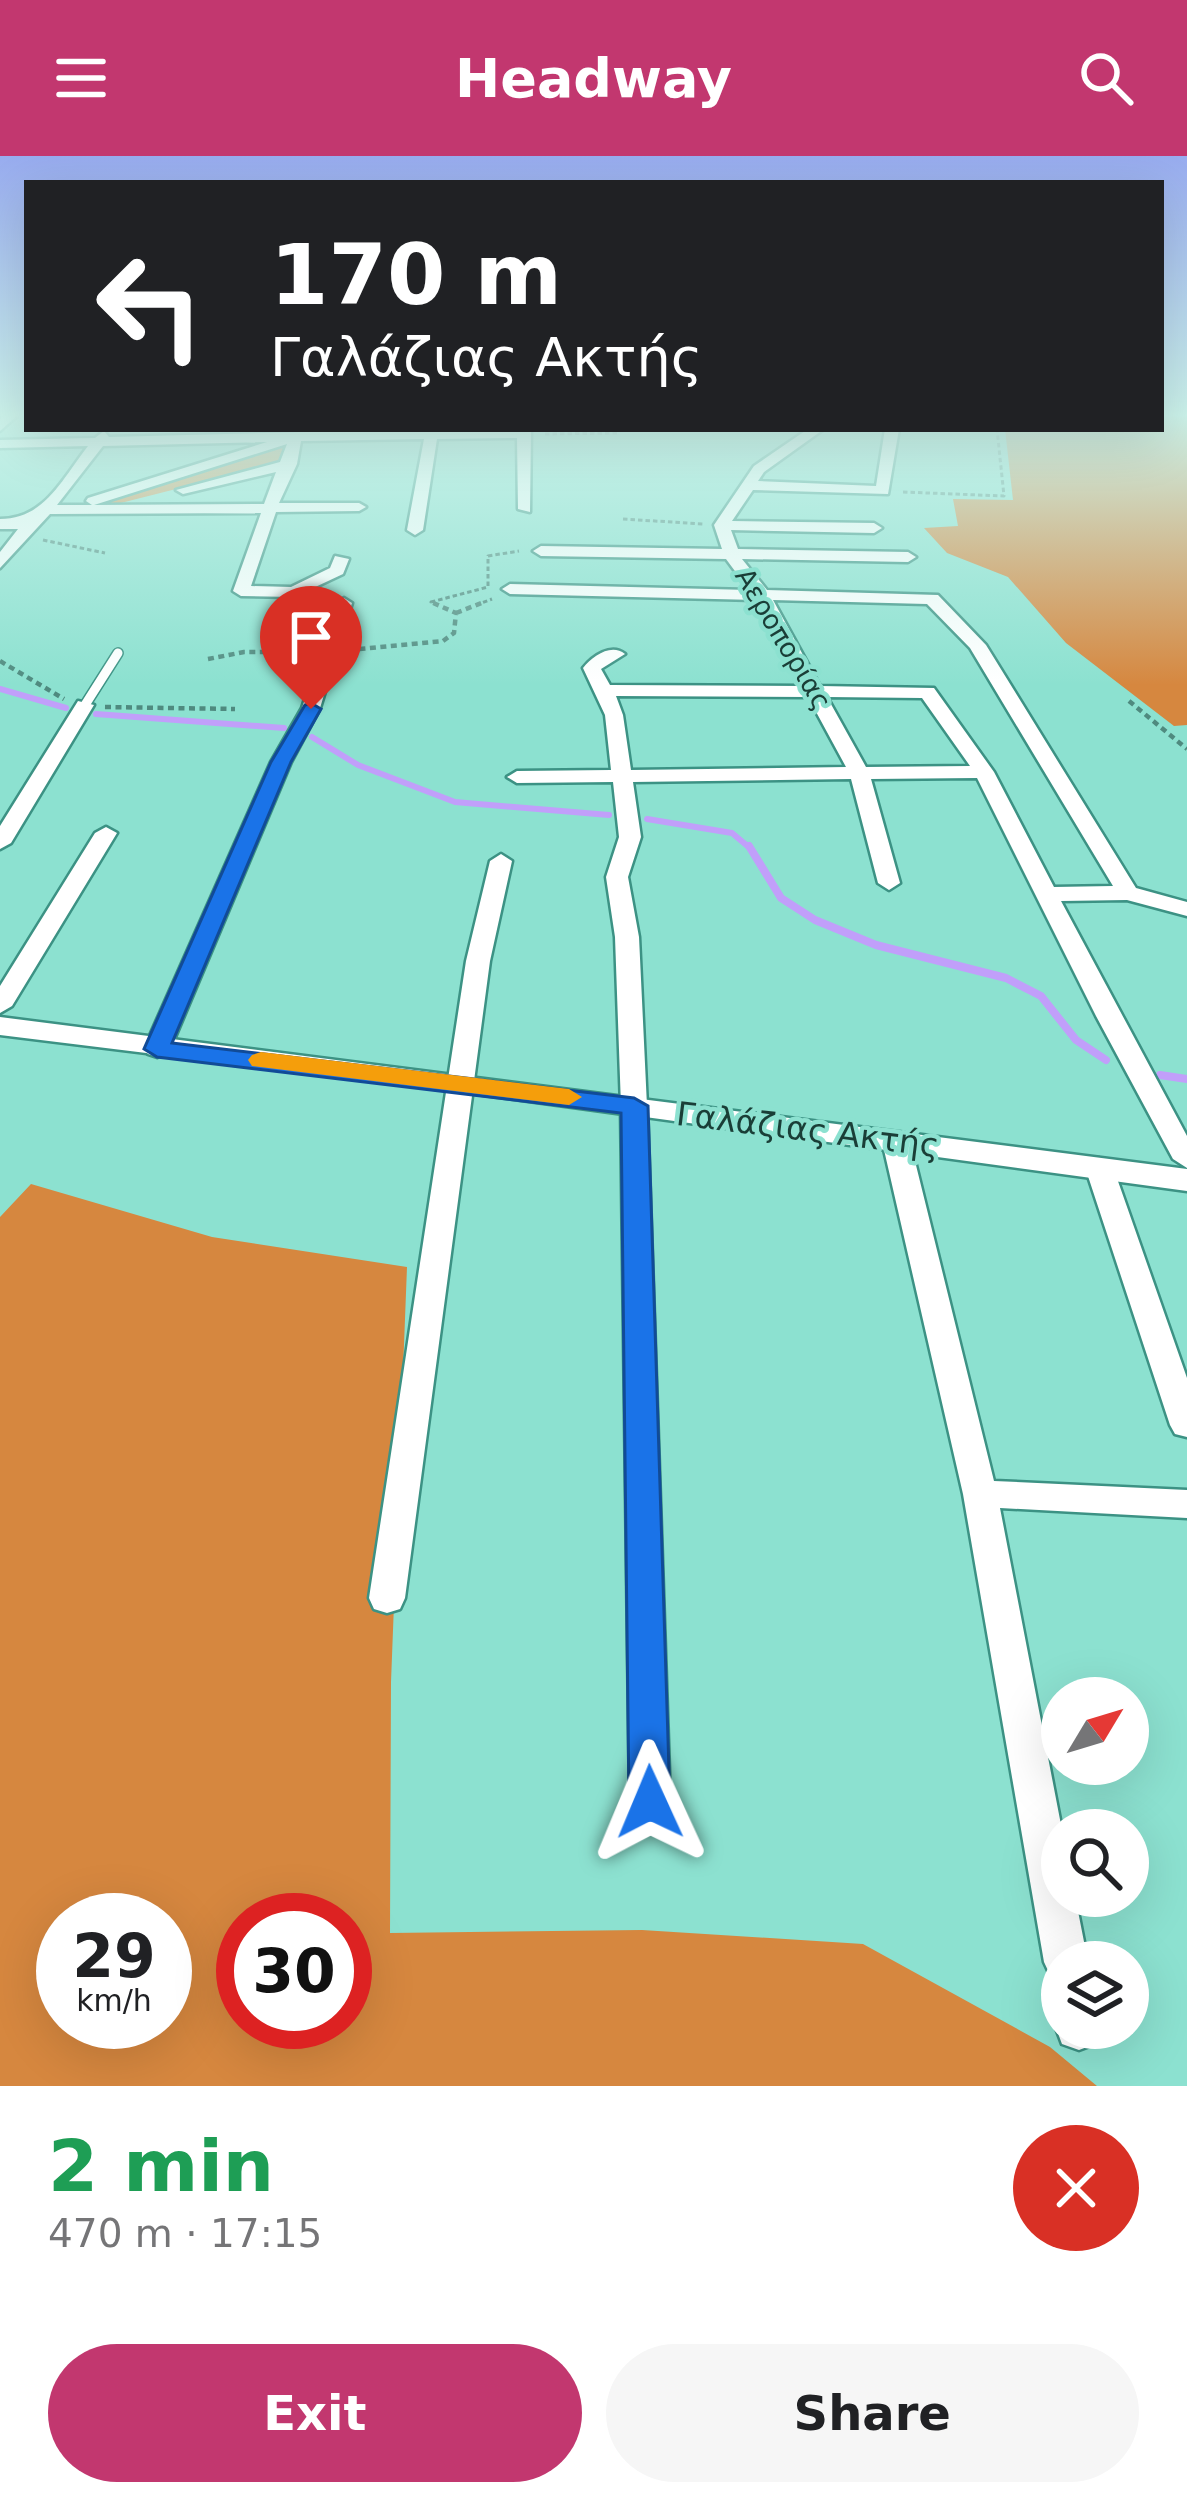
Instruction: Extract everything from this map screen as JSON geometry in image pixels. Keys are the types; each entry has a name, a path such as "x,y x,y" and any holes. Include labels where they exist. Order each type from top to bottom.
{"street":[{"path":"0,563 50,505"},
{"path":"65,510 80,505"},
{"path":"46,510 140,505"},
{"path":"217,505 359,508"},
{"path":"271,505 241,591 294,592 337,571 341,559"},
{"path":"415,530 419,505"},
{"name":"Αεροπορίας","path":"734,505 722,525 733,558 761,594 859,773 890,883"},
{"path":"0,524 26,528"},
{"path":"722,525 874,527"},
{"path":"541,551 733,558 908,557"},
{"path":"510,589 932,599 977,645 1127,893"},
{"path":"157,1049 281,762 311,709 344,603"},
{"path":"616,654 592,668 604,690 624,778 630,837 617,877 627,937 634,1106 650,1802"},
{"path":"604,690 927,692 984,772 1097,1001 1187,1159"},
{"path":"0,843 85,705"},
{"path":"517,777 984,772"},
{"path":"0,1006 106,833"},
{"path":"386,1598 478,961 501,861"},
{"path":"1048,894 1127,893 1187,909"},
{"name":"Γαλάζιας Ακτής","path":"0,1026 157,1049 462,1082 1187,1180"},
{"path":"896,1141 980,1494 1062,1941"},
{"path":"1099,1167 1187,1425"},
{"path":"980,1494 1187,1504"}],"lane":[{"path":"85,705 118,653"}],"path":[{"path":"623,519 722,525"},
{"path":"26,528 56,544 105,553"},
{"path":"208,659 244,652 330,651 443,641 454,633 456,613 431,602 488,587 487,559 499,551 541,551"},
{"path":"1129,701 1187,749"}],"shaded area":[{"path":"954,505 1187,505 1187,725 1174,726 1066,643 1008,577 947,553 924,528 958,526"},
{"path":"31,1184 212,1237 407,1267 391,1682 390,1933 642,1930 863,1944 1041,2042 1041,2049 1052,2049 1097,2086 0,2086 0,1217"}],"waterway":[{"path":"0,689 66,708"},
{"path":"96,714 284,728"},
{"path":"312,737 358,765 455,802 609,815"},
{"path":"647,819 732,833 751,849"},
{"path":"751,849 781,898 815,920 876,945 1006,978 1041,996 1076,1040 1106,1060"},
{"path":"1160,1075 1187,1079"}],"slow traffic":[{"path":"261,1060 569,1097"}],"route":[{"path":"311,709 270,786 157,1049 634,1106 650,1802"}]}
